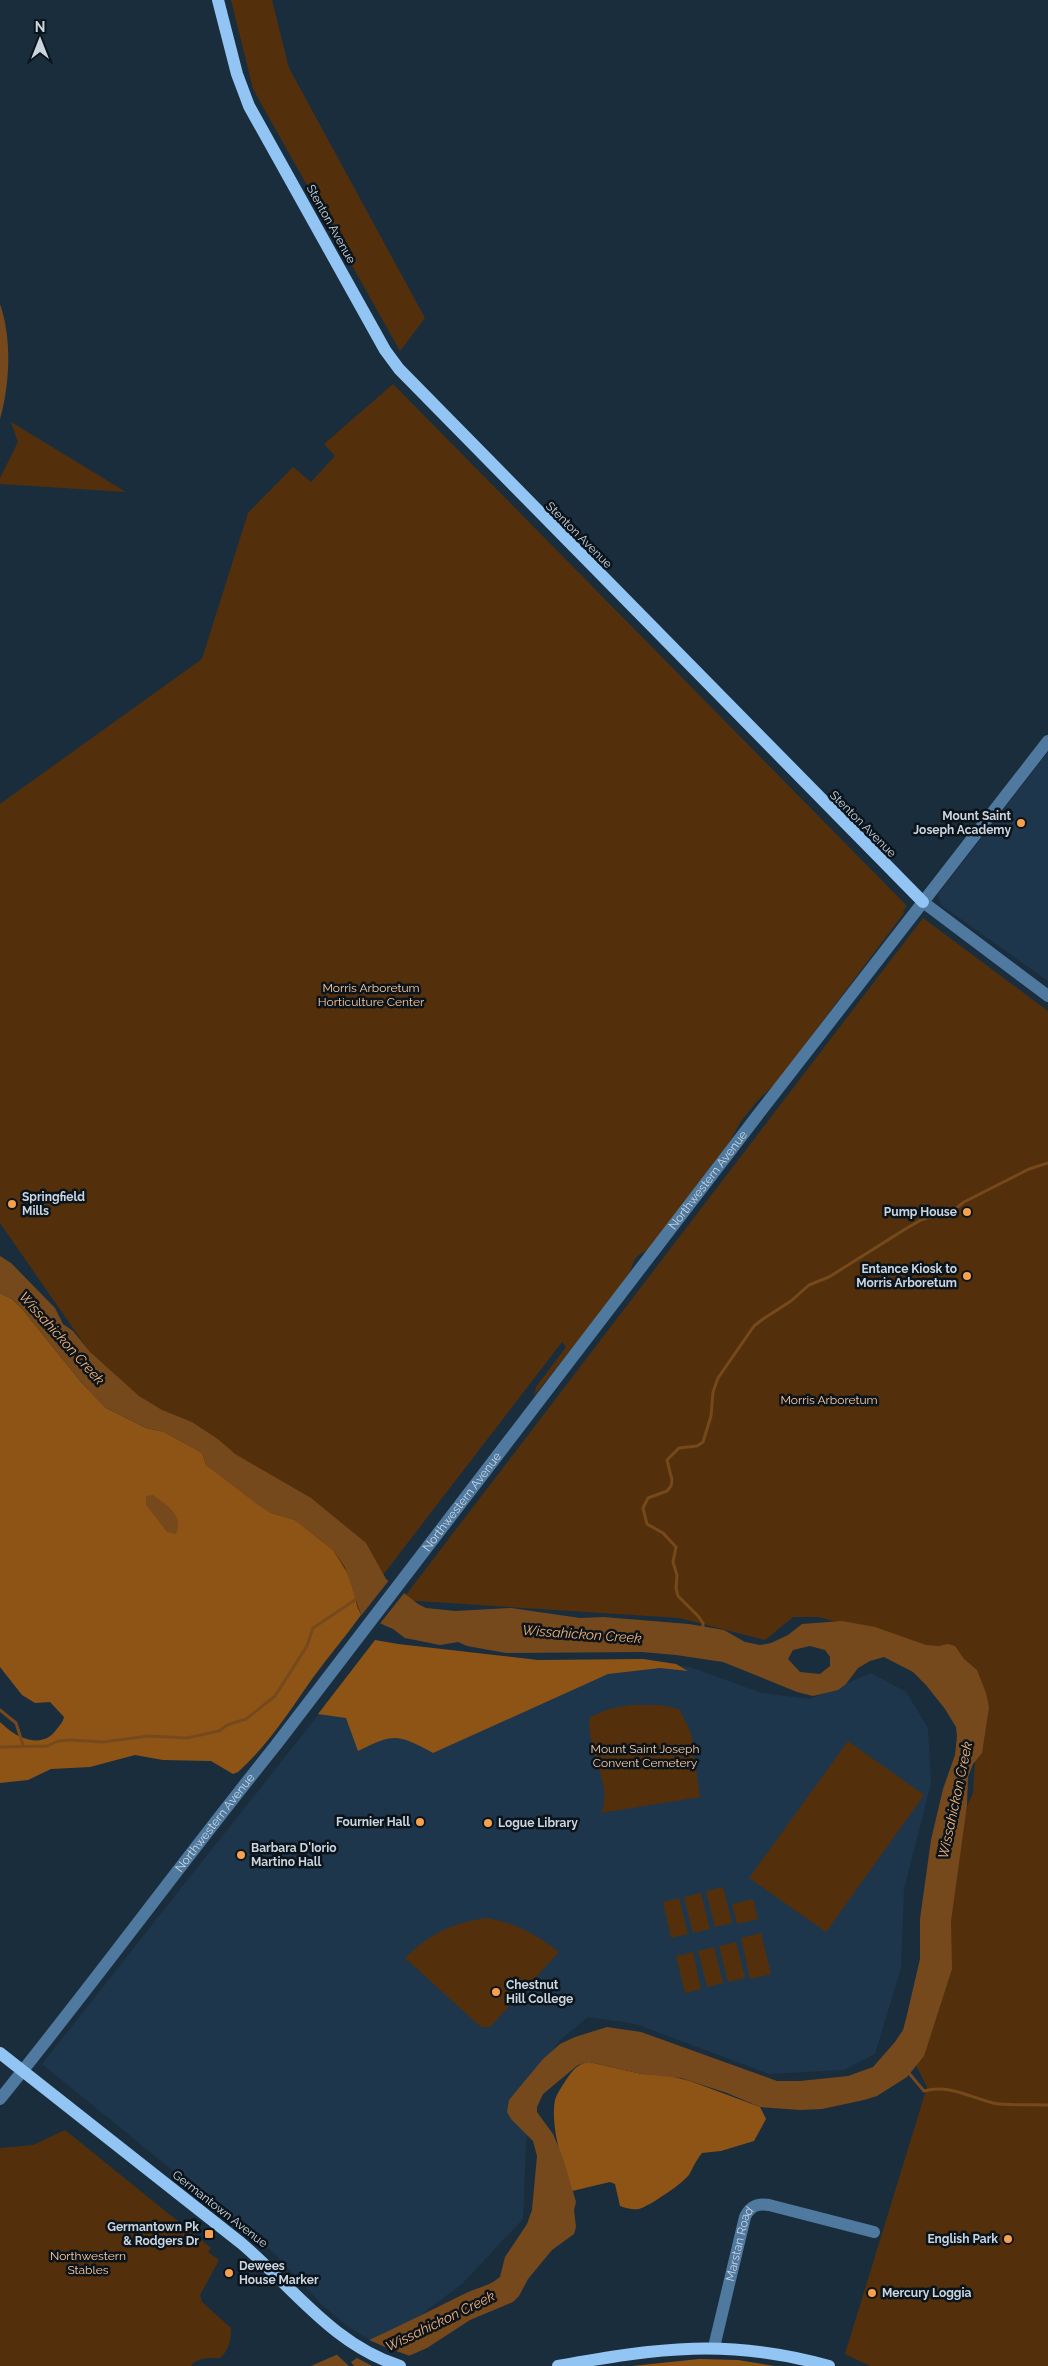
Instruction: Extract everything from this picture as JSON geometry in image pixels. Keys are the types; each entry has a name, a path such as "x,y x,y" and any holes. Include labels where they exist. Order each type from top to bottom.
{"main road":[{"name":"Stenton Avenue","path":"218,0 237,74 249,106 385,350 399,369 922,902"},
{"name":"Germantown Avenue","path":"0,2053 241,2242 306,2306 338,2334 366,2352 400,2366"},
{"path":"558,2366 643,2351 714,2347 767,2352 829,2366"}],"street":[{"name":"Northwestern Avenue","path":"0,2099 1048,741"},
{"name":"Stenton Avenue","path":"922,902 1048,996"},
{"name":"Marstan Road","path":"714,2347 745,2217 752,2207 769,2205 874,2232"}],"shaded area":[{"name":"Mount Saint Joseph Academy","path":"1048,752 1048,981 941,905 938,894"},
{"path":"0,1293 12,1299 23,1310 81,1382 106,1408 146,1428 164,1432 202,1453 206,1465 271,1513 295,1520 333,1550 351,1579 361,1615 269,1739 238,1772 233,1774 211,1761 163,1760 135,1755 90,1767 51,1769 28,1780 0,1783 0,1722 23,1738 41,1740 52,1735 64,1717 50,1702 35,1703 22,1695 0,1667"},
{"path":"375,1640 538,1660 643,1659 676,1664 688,1671 660,1668 608,1674 433,1753 411,1742 395,1738 380,1741 358,1751 346,1718 318,1714"},
{"name":"Chestnut Hill College","path":"376,1642 536,1663 654,1663 690,1667 762,1693 810,1699 871,1673 906,1692 928,1728 931,1783 904,1889 901,1968 875,2054 844,2070 769,2074 636,2024 588,2017 560,2040 534,2075 526,2144 523,2219 462,2284 414,2320 374,2342 350,2328 324,2307 274,2253 42,2064"},
{"path":"589,2062 642,2074 666,2075 690,2081 760,2107 766,2119 754,2141 721,2151 702,2153 682,2182 658,2199 639,2209 620,2206 615,2184 610,2182 572,2191 561,2159 556,2134 554,2122 555,2100 573,2070 581,2064"},
{"path":"699,2359 738,2360 775,2366 632,2366"}],"green space":[{"path":"231,0 272,0 289,68 425,318 400,351 253,89"},
{"name":"Morris Arboretum Horticulture Center","path":"393,384 907,906 903,911 904,913 776,1083 758,1100 741,1121 730,1141 648,1250 635,1259 626,1278 534,1396 536,1387 566,1347 562,1342 353,1614 118,1393 0,1223 0,804 202,659 248,513 293,467 311,482 335,456 324,444"},
{"path":"11,422 126,492 0,484 0,478 18,442"},
{"name":"Morris Arboretum","path":"923,918 1048,1011 1048,2366 870,2366 845,2354 927,2087 916,2065 943,1860 973,1793 977,1731 871,1631 818,1617 793,1617 765,1640 679,1618 402,1600"},
{"name":"Mount Saint Joseph Convent Cemetery","path":"631,1705 660,1705 679,1709 691,1733 700,1797 601,1813 604,1791 591,1742 590,1717 609,1709"},
{"path":"848,1741 924,1795 826,1932 749,1878"},
{"path":"723,1887 732,1923 715,1927 706,1891"},
{"path":"701,1893 710,1929 693,1933 684,1897"},
{"path":"679,1898 688,1934 671,1938 663,1902"},
{"path":"753,1899 758,1919 737,1924 732,1904"},
{"path":"485,1918 505,1922 524,1930 559,1952 490,2027 481,2027 405,1958 414,1949 442,1931 461,1923"},
{"path":"761,1933 771,1974 750,1979 741,1938"},
{"path":"736,1942 745,1978 728,1982 719,1946"},
{"path":"714,1947 723,1983 707,1987 698,1951"},
{"path":"693,1952 701,1989 685,1993 676,1956"},
{"name":"Northwestern Stables","path":"65,2130 211,2248 208,2252 219,2260 200,2295 202,2302 231,2328 229,2344 226,2352 220,2358 200,2360 191,2366 0,2366 0,2148 33,2145"}],"water":[{"path":"0,304 8,346 8,376 0,419"},
{"name":"Wissahickon Creek","path":"0,1256 11,1263 55,1308 63,1324 73,1331 90,1352 139,1396 162,1410 192,1422 219,1440 235,1454 311,1498 366,1543 386,1579 426,1608 455,1611 511,1608 580,1618 603,1617 689,1624 724,1630 745,1642 760,1645 771,1643 788,1635 802,1624 842,1621 875,1627 926,1645 939,1646 948,1644 955,1646 964,1659 977,1670 989,1707 982,1753 973,1764 968,1777 967,1805 951,1921 952,1969 924,2056 907,2077 877,2096 822,2109 800,2110 760,2107 727,2093 681,2078 642,2074 589,2062 578,2065 543,2094 537,2107 537,2112 553,2134 563,2158 576,2202 574,2210 576,2227 574,2234 552,2250 528,2279 519,2296 513,2302 470,2320 427,2348 386,2366 311,2366 387,2332 500,2277 505,2257 527,2224 532,2210 537,2156 533,2141 511,2119 507,2112 509,2100 543,2059 560,2044 607,2027 641,2032 777,2081 800,2081 848,2076 873,2067 895,2042 903,2030 906,2019 920,1959 920,1919 931,1840 943,1789 955,1755 956,1727 945,1709 913,1672 884,1657 870,1661 858,1668 846,1684 838,1690 813,1696 797,1692 723,1662 676,1655 642,1652 506,1653 467,1646 458,1642 440,1645 405,1638 393,1629 361,1615 345,1567 333,1550 295,1520 271,1513 258,1505 206,1465 202,1453 164,1432 146,1428 106,1408 81,1382 23,1310 12,1299 0,1293","holes":["810,1646 825,1650 830,1657 830,1666 820,1674 800,1672 788,1659 793,1650"]},
{"path":"153,1495 168,1506 176,1516 178,1527 176,1534 167,1532 146,1505 146,1496"}],"pier":[{"path":"390,1579 405,1592 378,1626 360,1617"},
{"path":"367,2339 413,2357 393,2366 372,2366 357,2358 351,2362 354,2366 349,2366 335,2353"}],"waterway":[{"path":"703,1630 703,1623 698,1616 678,1596 676,1588 677,1575 673,1562 676,1547 663,1533 647,1524 643,1508 648,1498 667,1491 671,1486 672,1480 667,1460 679,1448 697,1446 703,1442 711,1416 713,1392 718,1378 754,1326 791,1301 809,1285 829,1277 921,1220 955,1209 964,1202 1029,1169 1048,1163"},
{"path":"0,1747 47,1746 58,1741 70,1740 103,1742 148,1736 187,1738 219,1731 227,1725 246,1719 275,1696 307,1646 313,1628 358,1598"},
{"path":"0,1710 16,1723 23,1745"},
{"path":"908,2072 924,2091 933,2089 950,2090 998,2104 1048,2105"}],"place":[{"name":"Mount Saint Joseph Academy","path":"1021,823"},
{"name":"Springfield Mills","path":"12,1204"},
{"name":"Pump House","path":"967,1212"},
{"name":"Entance Kiosk to Morris Arboretum","path":"967,1276"},
{"name":"Fournier Hall","path":"420,1822"},
{"name":"Logue Library","path":"488,1823"},
{"name":"Barbara D'Iorio Martino Hall","path":"241,1855"},
{"name":"Chestnut Hill College","path":"496,1992"},
{"name":"Germantown Pk & Rodgers Dr","path":"209,2234"},
{"name":"English Park","path":"1008,2239"},
{"name":"Dewees House Marker","path":"229,2273"},
{"name":"Mercury Loggia","path":"872,2293"}]}
